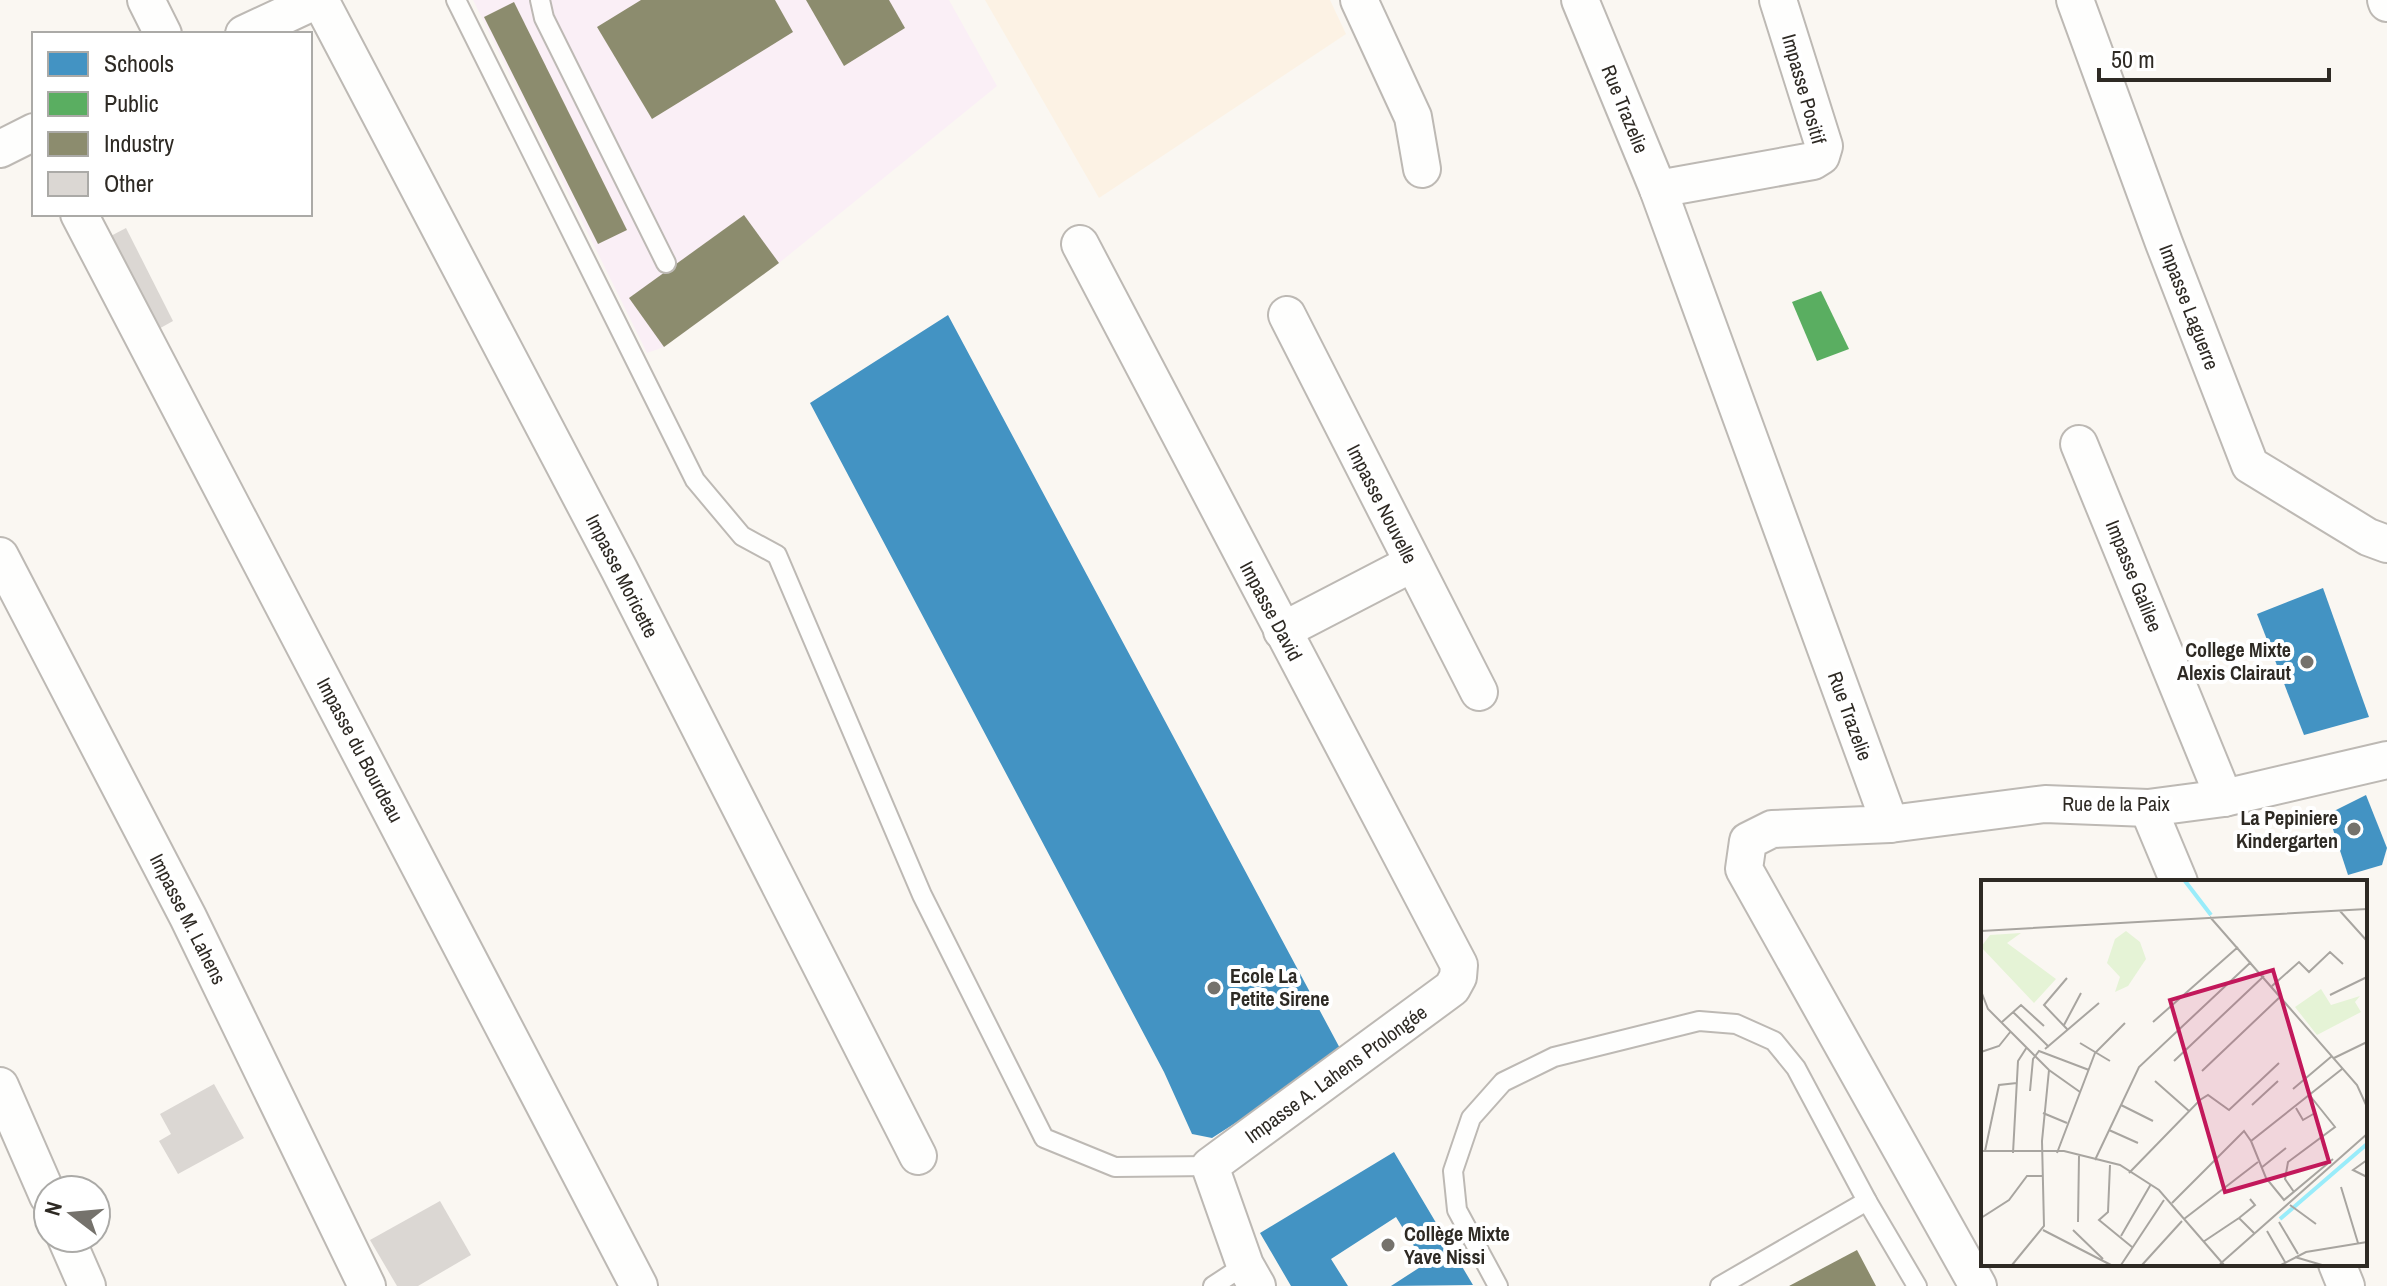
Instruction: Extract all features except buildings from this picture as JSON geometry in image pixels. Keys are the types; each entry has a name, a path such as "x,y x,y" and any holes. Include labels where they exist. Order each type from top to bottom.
{"street":[{"path":"146,0 162,32"},
{"path":"248,32 318,0"},
{"name":"Impasse Moricette","path":"318,0 619,569 918,1156"},
{"path":"1359,0 1413,117 1422,169"},
{"name":"Rue Trazelie","path":"1580,0 1658,189 1890,824"},
{"name":"Impasse Positif","path":"1658,189 1813,161 1821,156 1824,146 1778,0"},
{"name":"Impasse Laguerre","path":"2075,0 2250,465 2368,537 2387,544"},
{"path":"0,149 32,133"},
{"name":"Impasse du Bourdeau","path":"80,216 639,1286"},
{"name":"Impasse David","path":"1080,244 1459,965 1458,977"},
{"name":"Impasse Nouvelle","path":"1287,315 1479,692"},
{"name":"Impasse Galilee","path":"2079,444 2224,798"},
{"name":"Impasse M. Lahens","path":"0,556 188,917 367,1286"},
{"path":"1282,631 1413,563"},
{"name":"Rue de la Paix","path":"1890,824 2045,804 2148,808 2224,798 2387,760"},
{"path":"2148,808 2178,880"},
{"path":"1890,824 1772,829 1748,841 1744,869 1978,1286"},
{"name":"Impasse A. Lahens Prolongée","path":"1210,1166 1452,988 1458,977"},
{"path":"0,1086 38,1174"},
{"path":"1210,1166 1251,1276"},
{"path":"73,1254 87,1286"},
{"path":"2338,1266 2346,1286"}],"lane":[{"path":"456,0 695,480 742,536 777,555 922,895 1044,1138 1115,1167 1210,1166"},
{"path":"540,0 544,18 666,263"},
{"path":"1498,1286 1457,1210 1453,1171 1471,1118 1503,1082 1554,1057 1699,1021 1736,1024 1774,1041 1796,1068 1867,1201 1917,1286"},
{"path":"1720,1286 1867,1201"},
{"path":"1213,1286 1251,1276"}],"shaded area":[{"path":"473,0 949,0 997,86 779,263 664,347 647,353"},
{"path":"985,0 1330,0 1346,34 1099,198"}],"place":[{"name":"College Mixte Alexis Clairaut","path":"2307,662"},
{"name":"La Pepiniere Kindergarten","path":"2354,829"},
{"name":"Ecole La Petite Sirene","path":"1214,988"},
{"name":"Collège Mixte Yave Nissi","path":"1388,1245"}]}
